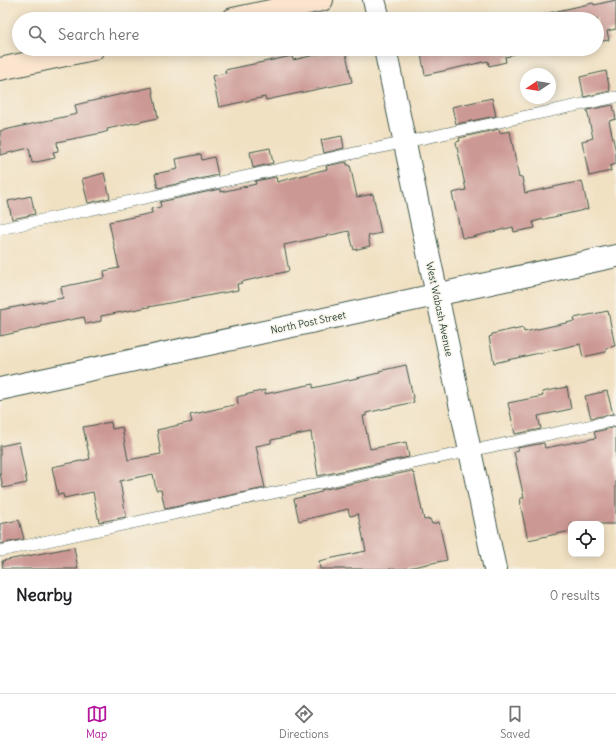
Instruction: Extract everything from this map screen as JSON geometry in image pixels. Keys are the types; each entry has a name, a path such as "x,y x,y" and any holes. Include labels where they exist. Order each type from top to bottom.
{"street":[{"path":"266,12 322,0"},
{"path":"374,0 377,12"},
{"path":"0,69 60,56"},
{"name":"West Wabash Avenue","path":"386,56 495,569"},
{"name":"North Post Street","path":"0,389 616,256"}],"lane":[{"path":"0,229 616,97"},
{"path":"0,551 616,420"}],"building":[{"path":"616,0 616,29 607,31 609,40 604,41 604,12 553,12 593,3 594,5"},
{"path":"292,56 293,60 311,56 346,56 352,82 266,100 265,97 219,107 212,76 226,73 225,70"},
{"path":"421,56 510,56 505,57 506,62 489,66 488,61 425,75"},
{"path":"606,71 610,91 584,97 580,77"},
{"path":"152,87 158,118 107,129 108,131 102,133 57,142 58,151 53,152 55,158 32,163 29,148 0,155 0,131 77,114 75,105"},
{"path":"492,98 496,116 456,124 452,107"},
{"path":"613,105 616,119 609,121 616,152 616,164 610,166 611,171 589,176 582,141 593,138 587,110"},
{"path":"499,129 500,133 510,131 519,178 522,177 525,193 582,181 588,209 533,222 535,228 514,232 513,227 468,238 462,238 452,193 466,190 456,142 460,141 459,138"},
{"path":"342,136 344,148 324,153 321,140"},
{"path":"270,148 273,163 253,168 250,152"},
{"path":"201,154 202,160 214,157 218,175 158,188 155,174 178,169 176,159"},
{"path":"347,162 347,165 350,165 357,197 373,194 381,233 368,236 370,246 354,250 349,231 284,245 289,271 241,282 242,283 237,284 238,290 101,316 101,321 86,324 84,317 0,336 0,310 63,298 61,287 105,278 104,271 119,268 109,222 152,213 151,209 161,207 160,202 220,189 221,192 256,184 255,181 276,177 277,182 327,169 326,166"},
{"path":"104,173 110,198 88,203 82,179"},
{"path":"31,196 35,214 12,219 8,201"},
{"path":"608,311 615,346 606,348 606,352 583,357 580,344 494,363 489,337 492,336 492,334 523,328 524,332 575,321 574,318"},
{"path":"406,365 414,402 366,413 366,416 363,416 370,449 406,442 409,457 318,476 311,432 271,440 271,443 256,446 265,488 165,509 161,490 156,490 153,474 120,481 126,517 99,522 93,492 64,498 63,494 58,495 52,467 90,459 83,427 111,422 112,429 122,427 128,460 161,454 157,430 192,422 190,415 238,404 237,397 265,390 265,394 313,384 313,388 379,373 379,371"},
{"path":"567,387 571,409 538,416 541,429 515,434 508,403 543,396 542,392"},
{"path":"607,391 613,414 591,418 585,396"},
{"path":"616,427 616,524 604,524 604,521 568,521 568,532 528,540 520,503 520,498 524,498 514,452 518,451 517,448 544,443 545,448 596,438 594,432"},
{"path":"19,442 27,483 3,488 0,473 0,446"},
{"path":"412,471 413,474 414,473 424,520 430,519 432,524 439,522 447,560 403,569 320,569 319,561 366,551 358,514 350,516 348,509 299,521 294,499 321,492 321,490"},
{"path":"19,520 24,539 0,544 0,524"},
{"path":"74,547 78,569 3,569 2,561"}]}
